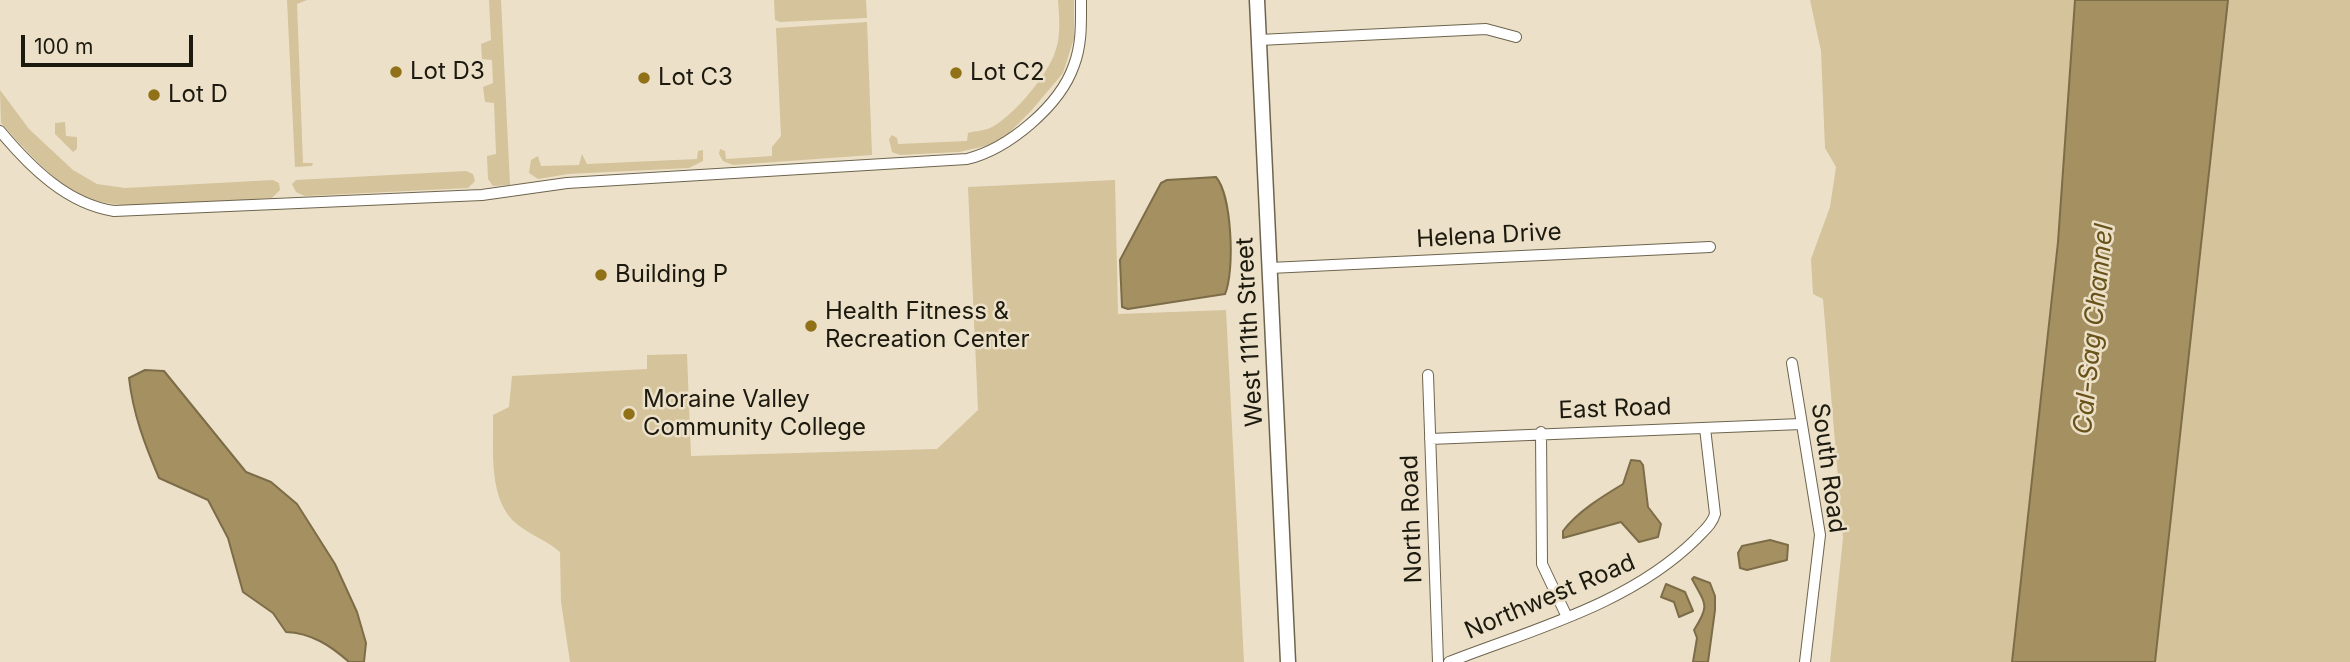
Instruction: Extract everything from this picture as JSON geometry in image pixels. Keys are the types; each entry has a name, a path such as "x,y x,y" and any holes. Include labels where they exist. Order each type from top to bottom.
{"main road":[{"name":"West 111th Street","path":"1257,0 1289,662"}],"street":[{"path":"0,131 69,195 84,205 114,211 482,195 567,183 967,159 986,155 1016,137 1062,88 1074,67 1079,47 1081,0"},
{"path":"1259,40 1486,29 1516,37"},
{"name":"Helena Drive","path":"1270,268 1710,247"},
{"name":"South Road","path":"1792,363 1820,535 1805,662"},
{"name":"North Road","path":"1428,375 1438,662"},
{"name":"East Road","path":"1430,439 1541,432 1801,425"},
{"name":"Northwest Road","path":"1449,662 1567,617 1642,583 1672,563 1713,520 1715,503 1705,428"},
{"path":"1541,432 1542,564 1567,617"}],"shaded area":[{"path":"287,0 307,0 297,4 303,163 313,163 312,166 295,167"},
{"path":"489,0 501,0 510,185 493,186 488,179 487,156 496,154 494,103 485,102 483,87 493,83 492,60 482,59 481,44 491,40"},
{"path":"774,0 866,0 867,18 780,22 775,20"},
{"path":"1058,0 1074,0 1074,38 1063,73 1008,134 990,145 959,152 900,155 892,152 889,139 892,135 897,138 898,144 967,141 968,133 990,128 1009,115 1038,82 1052,59 1059,37"},
{"path":"1810,0 2075,0 2058,242 2012,662 1830,662 1843,538 1823,299 1813,294 1811,259 1830,207 1836,167 1825,148 1821,51"},
{"path":"2228,0 2350,0 2350,662 2155,662"},
{"path":"867,22 872,155 733,165 723,161 719,154 720,149 725,151 726,159 772,156 772,147 781,136 776,28"},
{"path":"0,90 29,129 73,170 97,184 125,188 273,180 279,183 280,190 272,198 146,206 120,205 80,195 48,172 1,123"},
{"path":"65,122 66,136 77,137 77,149 73,152 55,134 55,123"},
{"path":"703,150 703,161 689,168 568,174 538,179 529,173 531,160 538,156 541,166 579,165 582,154 587,164 697,159 698,151"},
{"path":"466,171 473,174 475,181 468,188 305,196 296,192 292,184 296,180"},
{"path":"1115,180 1118,314 1226,310 1244,662 570,662 561,602 560,552 518,525 508,515 497,489 493,458 493,415 509,407 512,376 647,369 647,355 687,354 691,456 937,449 978,410 968,187"}],"water":[{"name":"Cal-Sag Channel","path":"2075,0 2228,0 2155,662 2012,662 2058,242"},
{"path":"1216,177 1226,200 1229,216 1231,252 1225,294 1128,309 1122,307 1120,260 1161,183 1167,180"},
{"path":"145,370 164,371 246,472 271,482 297,504 335,564 357,612 366,643 364,662 349,662 320,641 286,632 273,613 243,592 228,538 208,500 159,478 140,429 129,378"},
{"path":"1631,460 1640,461 1643,465 1648,507 1661,524 1658,537 1639,542 1621,522 1563,538 1563,531 1575,517 1623,484"},
{"path":"1770,540 1788,545 1787,560 1747,570 1740,568 1738,553 1742,546"},
{"path":"1694,577 1710,583 1715,596 1708,662 1693,662 1697,638 1694,630 1704,610 1692,579"},
{"path":"1666,584 1685,592 1693,611 1679,617 1674,602 1661,597"}],"place":[{"name":"Lot D3","path":"396,72"},
{"name":"Lot C2","path":"956,73"},
{"name":"Lot C3","path":"644,78"},
{"name":"Lot D","path":"154,95"},
{"name":"Building P","path":"601,275"},
{"name":"Health Fitness & Recreation Center","path":"811,326"},
{"name":"Moraine Valley Community College","path":"629,414"}]}
